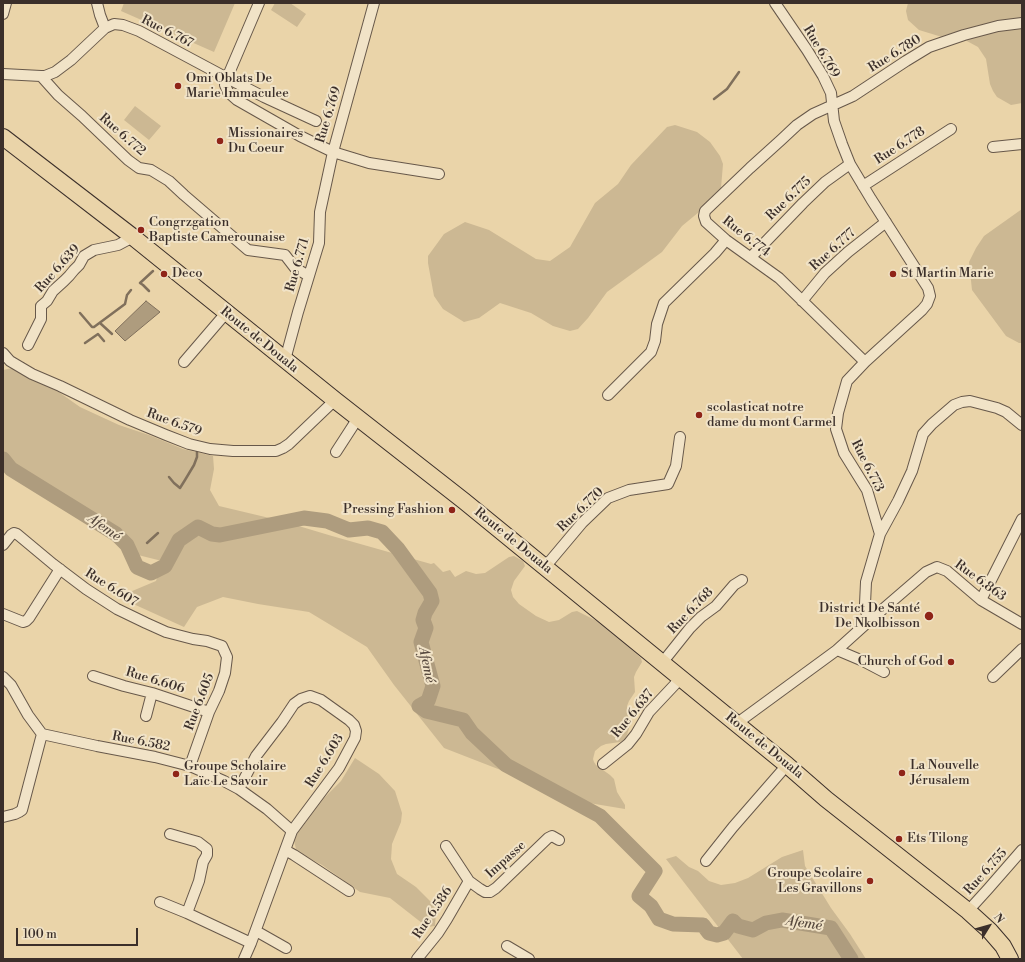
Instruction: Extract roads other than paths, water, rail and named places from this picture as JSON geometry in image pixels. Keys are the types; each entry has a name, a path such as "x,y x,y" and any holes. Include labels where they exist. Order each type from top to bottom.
{"highway":[{"name":"Route de Douala","path":"3,137 133,237 226,313 464,502 681,678 826,799 968,910 1003,946 1010,959"}],"street":[{"path":"3,14 6,3"},
{"path":"3,74 45,76 55,72 71,60 105,28 97,3"},
{"path":"227,78 259,3"},
{"name":"Rue 6.769","path":"227,78 226,84 228,92 237,100 300,136 333,152 374,3"},
{"name":"Rue 6.769","path":"775,3 823,76 830,93 834,121 850,164"},
{"name":"Rue 6.780","path":"832,105 853,96 929,47 998,26 1022,23"},
{"name":"Rue 6.767","path":"105,28 114,24 123,25 139,31 264,97 316,121"},
{"name":"Rue 6.772","path":"41,76 58,95 128,160 139,168 151,170 169,180 184,195 248,250 286,255 295,268 309,276"},
{"name":"Rue 6.774","path":"832,105 813,114 798,125 705,211 704,216 706,222 726,240 779,278 865,362"},
{"name":"Rue 6.778","path":"863,186 951,129"},
{"path":"993,147 1022,144"},
{"path":"333,152 369,162 439,174"},
{"name":"Rue 6.771","path":"285,360 319,243 320,212 333,152"},
{"name":"Rue 6.773","path":"850,164 928,288 930,296 927,304 922,310 865,362 847,381 838,413 836,429 844,453 868,490 880,534"},
{"name":"Rue 6.775","path":"750,258 825,182 850,164"},
{"name":"Rue 6.777","path":"802,301 825,273 848,252 886,222"},
{"name":"Rue 6.639","path":"28,345 41,319 40,306 47,301 53,291 79,265 84,256 94,250 118,245 133,237"},
{"path":"608,395 651,352 655,341 656,324 664,303 726,240"},
{"path":"184,362 226,313"},
{"name":"Rue 6.579","path":"3,353 10,361 32,374 123,417 190,444 210,449 233,451 276,451 288,444 335,400"},
{"path":"736,724 836,650 868,622 865,604 866,582 880,534 912,471 923,434 932,424 954,405 970,401 1006,412 1022,425"},
{"path":"336,452 358,418"},
{"name":"Rue 6.770","path":"544,567 582,523 608,498 629,490 668,484 676,466 680,437"},
{"path":"981,600 1022,519"},
{"name":"Rue 6.607","path":"3,545 11,535 17,534 86,589 117,609 166,632 207,641 222,646"},
{"name":"Rue 6.863","path":"868,622 926,572 937,567 947,571 981,600 1022,624"},
{"path":"3,614 23,622 26,621 60,569"},
{"name":"Rue 6.768","path":"662,663 690,628 701,617 716,606 734,585 742,580"},
{"name":"Rue 6.605","path":"190,766 209,712 221,686 227,666 227,657 222,646"},
{"path":"992,677 1022,649"},
{"path":"836,650 864,661 884,672"},
{"name":"Rue 6.606","path":"93,676 152,693 209,712"},
{"path":"3,677 11,685 28,715 42,734 22,810 15,814 3,817"},
{"name":"Rue 6.637","path":"604,764 628,744 636,734 649,712 681,678"},
{"path":"146,716 152,693"},
{"name":"Rue 6.603","path":"238,789 256,756 294,704 301,699 310,696 321,700 349,720 354,725 356,731 355,738 339,768 292,831"},
{"name":"Rue 6.582","path":"42,734 155,757 190,766 238,789 267,809 292,831"},
{"path":"706,861 733,827 787,765"},
{"path":"246,958 292,831"},
{"path":"170,834 198,842 207,849 207,855 203,862 199,881 186,913"},
{"name":"Impasse","path":"469,880 485,892 490,892 548,838 552,836 559,840"},
{"path":"446,846 469,880"},
{"path":"285,850 349,891"},
{"name":"Rue 6.755","path":"968,910 1022,850"},
{"name":"Rue 6.586","path":"417,959 438,933 469,880"},
{"path":"160,902 251,943"},
{"path":"256,931 286,948"},
{"path":"507,946 529,959"}],"waterway":[{"path":"714,99 727,89 739,72"},
{"path":"140,283 153,271"},
{"path":"140,283 149,291"},
{"path":"80,313 92,327 94,327 125,304 127,295 131,290"},
{"path":"100,323 112,334"},
{"path":"85,343 98,334 104,341"},
{"path":"169,477 180,488 194,465 197,457 197,449"},
{"name":"Afemé","path":"3,459 11,469 116,534 127,545 137,567 151,573 165,566 179,540 198,527 212,534 220,535 304,518 327,521 349,530 368,528 382,532 398,549 430,593 432,601 423,620 426,628 421,642 433,686 428,701 419,706 426,711 463,720 472,733 506,765 600,816 655,871 639,896 651,906 659,919 673,924 703,925 709,933 717,935 724,933 733,921 738,926 753,930 766,923 782,920 831,928 851,959"},
{"path":"147,543 158,533"}],"place":[{"name":"Omi Oblats De Marie Immaculee","path":"178,86"},
{"name":"Missionaires Du Coeur","path":"220,141"},
{"name":"Congrzgation Baptiste Camerounaise","path":"141,230"},
{"name":"Deco","path":"164,274"},
{"name":"St Martin Marie","path":"893,274"},
{"name":"scolasticat notre dame du mont Carmel","path":"699,415"},
{"name":"Pressing Fashion","path":"452,510"},
{"name":"District De Santé De Nkolbisson","path":"929,616"},
{"name":"Church of God","path":"951,662"},
{"name":"La Nouvelle Jérusalem","path":"902,773"},
{"name":"Groupe Scholaire Laïc Le Savoir","path":"176,774"},
{"name":"Ets Tilong","path":"899,839"},
{"name":"Groupe Scolaire Les Gravillons","path":"870,881"}]}
